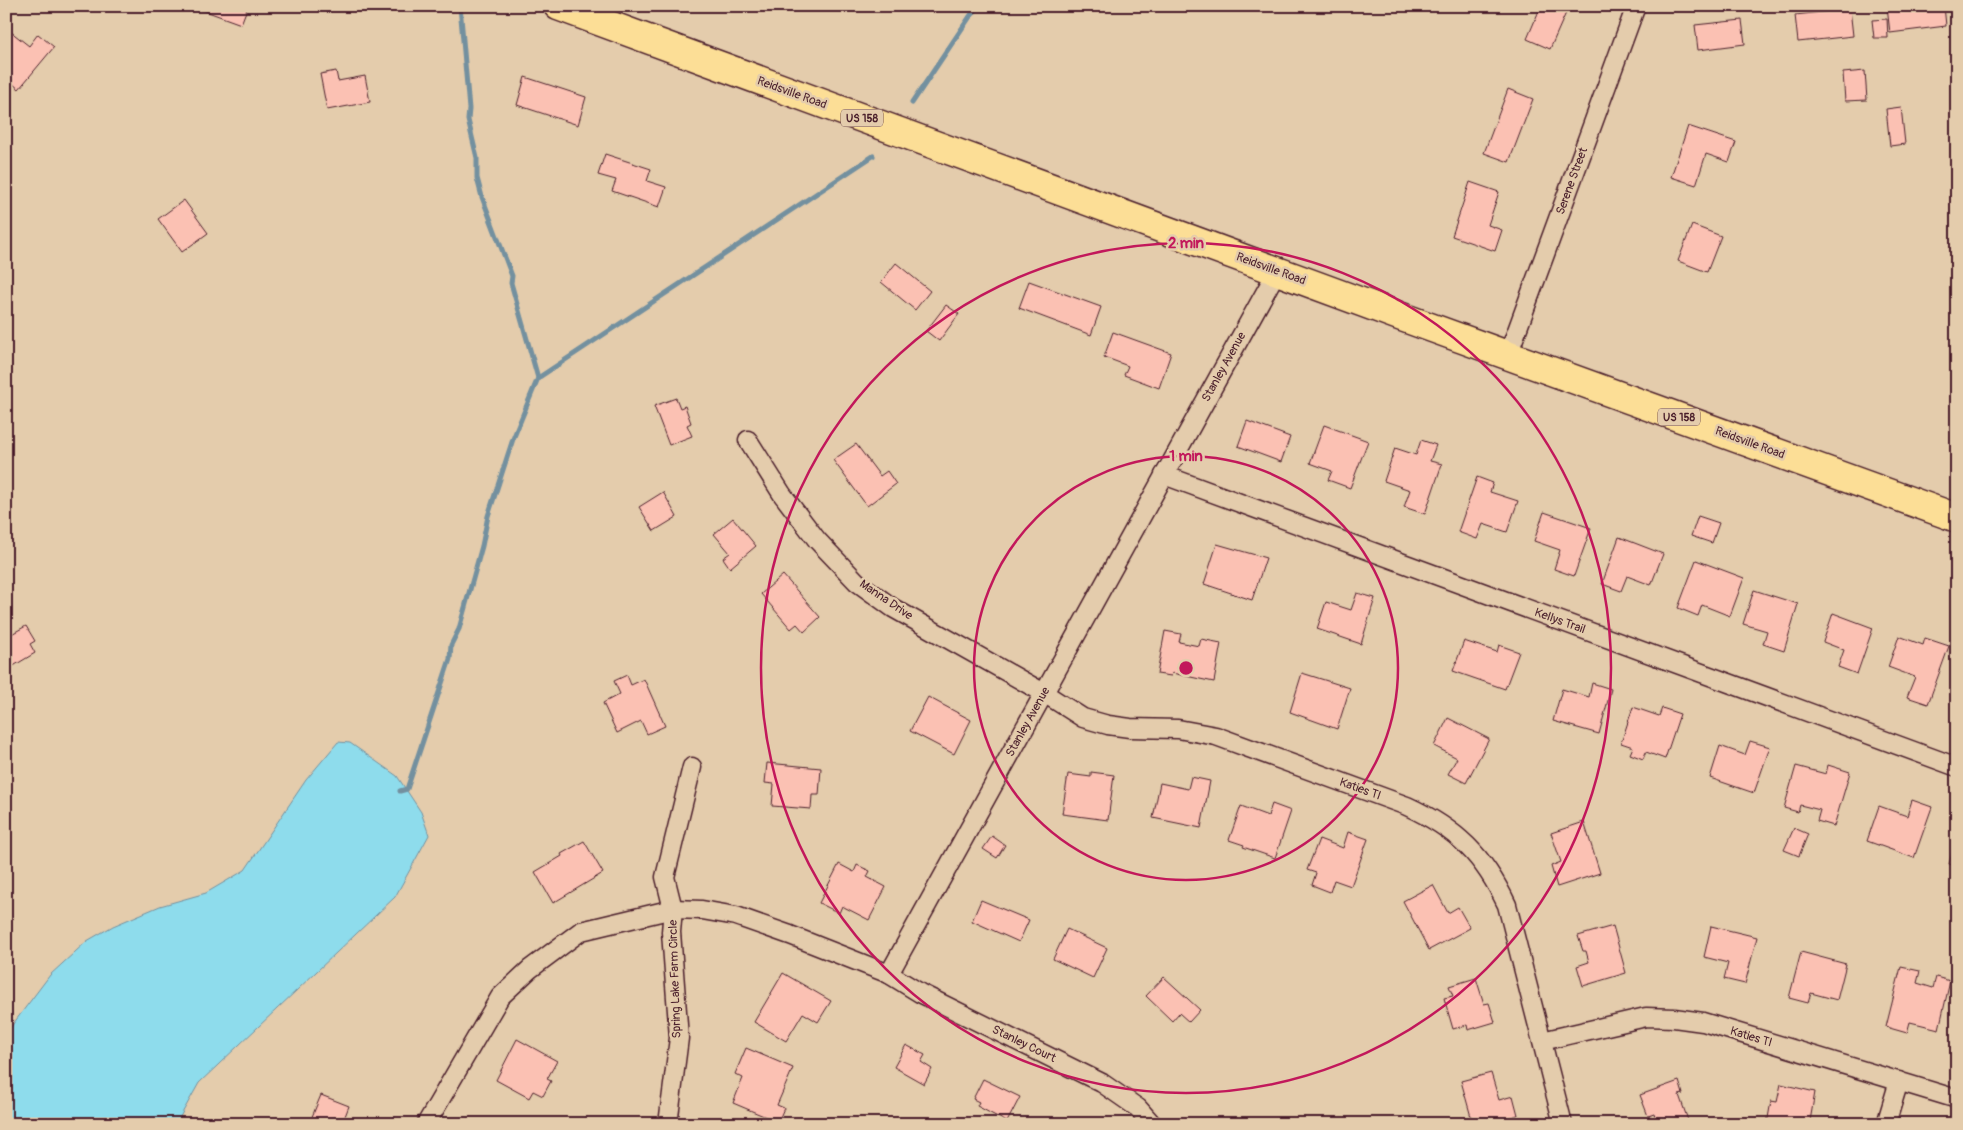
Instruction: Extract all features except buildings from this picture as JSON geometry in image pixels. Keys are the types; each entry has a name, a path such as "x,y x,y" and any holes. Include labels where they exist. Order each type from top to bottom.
{"highway":[{"name":"Reidsville Road","path":"558,6 1508,356 1957,518"}],"street":[{"name":"Serene Street","path":"1508,356 1636,6"},
{"name":"Stanley Avenue","path":"889,974 1277,271"},
{"name":"Manna Drive","path":"748,440 782,494 817,540 857,582 893,608 1044,693"},
{"name":"Kellys Trail","path":"1164,475 1957,767"},
{"name":"Katies Tl","path":"1044,693 1083,718 1108,725 1130,728 1178,729 1216,736 1407,806 1431,817 1451,830 1484,864 1497,883 1507,905 1563,1124"},
{"path":"692,767 665,877 673,909 702,910 736,916 889,974"},
{"name":"Spring Lake Farm Circle","path":"426,1124 500,997 530,969 581,931 673,909 671,932 678,1038 668,1124"},
{"name":"Stanley Court","path":"889,974 920,992 1102,1083 1138,1108 1152,1124"},
{"name":"Katies Tl","path":"1542,1041 1646,1017 1704,1022 1957,1098"},
{"path":"1886,1124 1899,1081"}],"water":[{"path":"338,742 350,743 397,776 421,812 429,835 395,897 199,1083 176,1124 6,1124 6,1037 13,1024 50,975 87,941 113,926 160,906 206,893 245,870 306,780"}],"waterway":[{"path":"460,6 469,109 468,120 477,158 477,178 482,197 512,276 511,283 538,378"},
{"path":"912,103 977,6"},
{"path":"400,791 407,789 450,659 451,645 459,629 482,546 488,516 513,439 538,378 873,156"}]}
